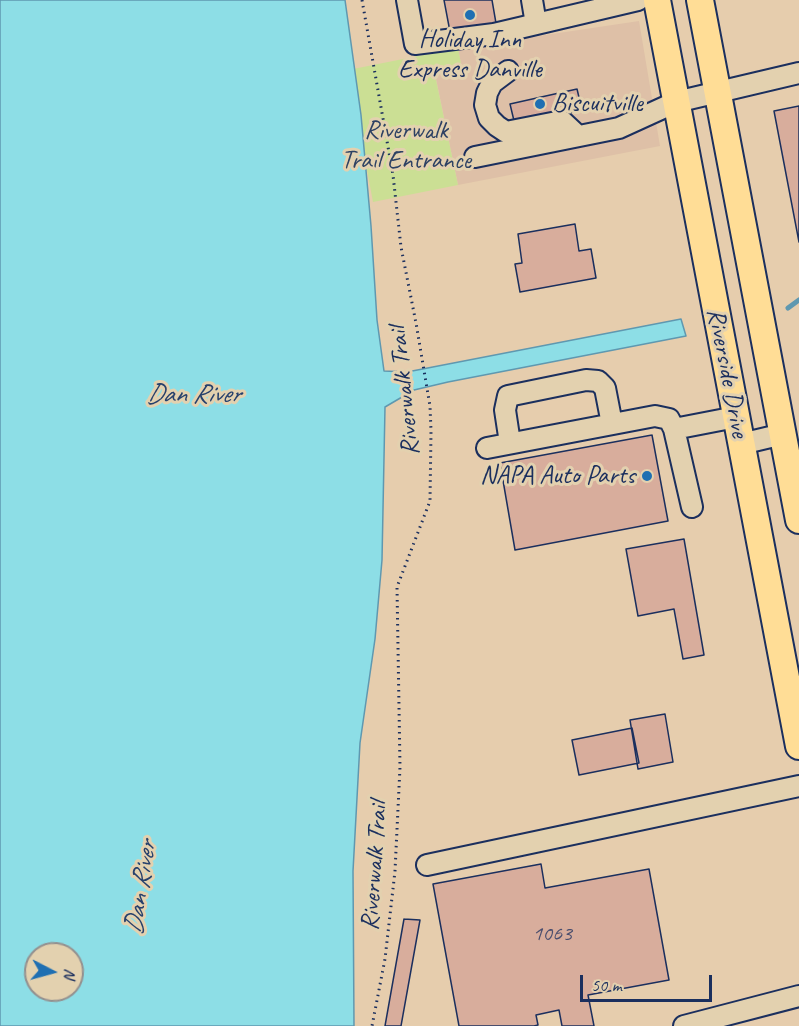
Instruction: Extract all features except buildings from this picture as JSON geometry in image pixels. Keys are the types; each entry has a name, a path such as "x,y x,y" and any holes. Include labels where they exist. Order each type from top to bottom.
{"main road":[{"name":"Riverside Drive","path":"657,0 799,746"},
{"name":"Riverside Drive","path":"700,0 799,517"}],"street":[{"path":"407,0 416,44 494,34 638,0"},
{"path":"532,0 536,24"},
{"path":"508,70 492,83 487,93 485,105 489,118 497,126 506,132 562,121 578,136"},
{"path":"475,157 619,128 676,102 799,73"},
{"path":"510,443 505,410 508,396 586,380 598,381 605,388 612,424"},
{"path":"487,448 655,416 669,419 674,429 692,507"},
{"path":"674,429 736,417"},
{"path":"741,444 783,434"},
{"path":"427,865 799,786"},
{"path":"684,1026 799,996"}],"path":[{"name":"Riverwalk Trail","path":"362,0 393,175 401,247 420,350 431,431 430,501 397,587 400,767 395,871 385,958 372,1026"}],"shaded area":[{"path":"639,21 660,146 458,185 435,74 462,69 458,48"}],"green space":[{"name":"Riverwalk Trail Entrance","path":"458,48 462,69 435,75 458,185 373,202 348,70"}],"water":[{"name":"Dan River","path":"0,0 345,0 361,115 377,320 384,371 407,372 681,319 686,336 414,390 385,407 382,560 375,639 360,743 353,871 354,1026 0,1026"}],"waterway":[{"path":"788,308 799,300"}],"place":[{"name":"Holiday Inn Express Danville","path":"470,15"},
{"name":"Biscuitville","path":"540,104"},
{"name":"NAPA Auto Parts","path":"647,476"}]}
